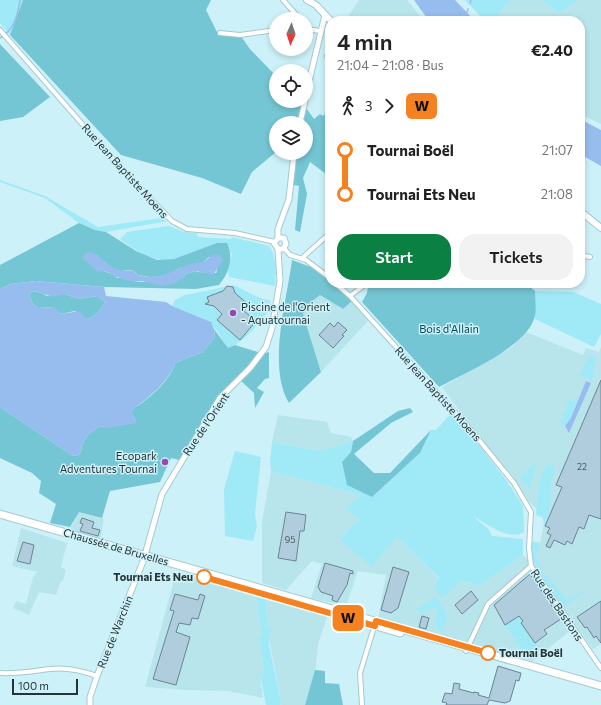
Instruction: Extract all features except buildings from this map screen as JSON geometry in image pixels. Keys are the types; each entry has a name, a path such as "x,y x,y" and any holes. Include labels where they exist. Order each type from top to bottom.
{"main road":[{"path":"307,0 316,5 325,15"},
{"path":"585,216 601,228"},
{"name":"Chaussée de Bruxelles","path":"0,514 144,557"},
{"name":"Chaussée de Bruxelles","path":"0,518 376,623 601,690"},
{"name":"Chaussée de Bruxelles","path":"466,649 601,686"}],"street":[{"path":"283,0 294,12"},
{"path":"313,64 325,15"},
{"name":"Rue Jean Baptiste Moens","path":"0,30 118,165 172,221 187,228 235,233 276,240"},
{"path":"313,30 320,31"},
{"path":"220,33 240,35 269,31"},
{"path":"284,248 278,249 275,245 278,229 287,208 293,160"},
{"path":"302,258 325,237"},
{"path":"276,240 285,240 286,244 284,248"},
{"path":"284,248 290,255 302,258 313,264 325,274"},
{"name":"Rue de l'Orient","path":"144,557 159,503 172,478 220,398 250,368 266,347 272,328 280,281 278,249"},
{"path":"585,256 590,257"},
{"name":"Rue Jean Baptiste Moens","path":"341,288 350,296 470,429 514,483 531,512"},
{"path":"350,296 360,288"},
{"name":"Rue des Bastions","path":"531,512 528,548 531,566 601,668"},
{"name":"Rue de Warchin","path":"90,705 90,697 97,676 144,557"},
{"path":"466,649 488,604 531,566"},
{"path":"362,705 360,673 376,623"},
{"path":"0,673 19,674 57,669 97,676"}],"shaded area":[{"path":"0,0 23,0 10,35 0,23"},
{"path":"359,0 407,0 420,16 350,16 349,15"},
{"path":"414,0 455,0 470,16 425,16"},
{"path":"465,0 510,0 497,16 480,16"},
{"path":"510,0 543,0 557,12 561,12 578,0 601,0 601,124 585,116 585,16 497,16"},
{"path":"543,0 578,0 561,12 557,12"},
{"path":"585,122 601,130 601,166 585,157"},
{"path":"0,180 45,196 98,227 161,218 168,221 106,232 95,230 79,223 45,198 0,182"},
{"path":"169,226 184,232 197,233 198,237 231,239 232,237 269,246 275,260 275,286 229,277 228,269 232,254 217,243 177,258 167,260 147,256 120,239 127,232"},
{"path":"88,252 96,255 110,266 118,270 133,271 138,275 153,277 166,274 193,263 203,262 216,254 219,254 223,260 213,275 196,271 186,274 183,278 173,284 161,286 142,281 129,281 120,277 114,277 113,274 104,271 98,272 82,258"},
{"path":"36,281 104,287 106,296 166,302 172,306 211,322 215,337 203,352 175,363 168,377 163,383 132,410 132,414 137,423 108,428 101,426 88,435 84,440 79,455 73,456 0,407 0,289 11,284","holes":["32,291 53,297 65,294 79,299 97,296 105,302 95,315 86,319 80,311 61,314 54,307 39,308 33,304 29,294"]},
{"path":"234,285 258,297 270,300 271,308 241,341 228,348 210,322 172,306 175,300 185,295"},
{"path":"535,291 573,292 601,304 601,334 594,347 535,319"},
{"path":"320,295 343,309 352,301 368,321 321,372 303,314 310,303"},
{"path":"526,332 583,355 586,348 599,352 601,347 601,644 593,649 576,626 533,661 397,625 378,619 386,575 358,571 346,606 311,598 322,564 312,561 286,590 262,583 262,522 271,471 361,495 359,519 340,539 397,535 439,579 462,580 479,586 523,555 535,566 530,553 531,541 540,543 545,518 525,497 512,475 482,442 442,387 512,347"},
{"path":"589,355 595,357 592,381 580,376"},
{"path":"586,381 591,383 569,433 565,426 571,418"},
{"path":"570,398 578,402 571,418 565,426 560,422"},
{"path":"452,412 461,427 478,444 504,477 523,506 524,532 518,534 512,535 505,533 491,527 473,516 489,530 492,536 523,539 523,555 479,586 462,580 442,598 434,587 439,578 397,536 372,567 340,539 359,519 346,509 361,495 271,471 270,461 272,442 319,451 353,441 351,452 342,462 372,497 420,453 431,430 436,430"},
{"path":"278,415 327,422 331,433 351,437 353,441 319,451 272,442"},
{"path":"235,451 261,457 255,514 257,526 253,541 225,536 224,489"},
{"path":"537,461 530,487 528,487 520,477"},
{"path":"548,464 553,465 555,469 551,481 550,508 544,526 543,518 536,515 542,473"},
{"path":"79,511 104,519 100,541 70,529"},
{"path":"21,528 67,543 61,567 66,570 63,581 61,581 56,595 39,592 29,615 13,608 16,601 26,604 33,577 37,572 12,566"},
{"path":"532,542 540,543 536,555 540,568 567,600 593,587 564,606 541,577 533,561"},
{"path":"176,573 256,596 262,636 259,637 264,673 260,675 263,698 228,691 145,687"},
{"path":"259,595 266,597 267,627 272,629 269,636 269,645 281,702 280,705 266,705 260,674 264,673 259,637 262,636 256,596"},
{"path":"266,597 328,615 318,644 315,676 305,705 280,705 281,702 267,628"},
{"path":"436,597 448,616 442,634 435,623 438,610 431,607 430,611 424,609 423,613 416,612 419,608"},
{"path":"520,616 522,621 521,624 541,651 527,658 513,654 520,647 505,625"}],"green space":[{"path":"23,0 211,0 206,10 217,32 224,35 240,35 250,49 269,69 269,108 301,108 300,116 269,116 269,158 252,172 241,194 202,178 121,155 10,35"},
{"path":"0,44 50,97 23,117 0,121"},
{"path":"304,108 306,108 312,116 302,116"},
{"path":"320,114 323,116 325,114 325,173 310,162 303,178 307,194 300,232 295,230 299,186 293,185 296,160 313,160 313,118 314,119"},
{"path":"79,223 95,230 106,232 136,251 157,260 174,259 217,243 227,243 230,255 228,271 219,285 196,289 104,287 36,281 11,284 0,289 0,265","holes":["97,255 114,269 121,271 128,270 138,275 150,277 165,276 180,268 202,263 209,257 218,266 216,273 196,271 186,274 183,278 143,282 128,280 120,277 117,278 113,274 93,268 92,265"]},
{"path":"292,260 316,269 325,277 325,288 337,288 352,301 343,309 320,295 310,303 303,314 321,372 289,403 283,388 279,371 280,333"},
{"name":"Bois d'Allain","path":"368,288 531,288 535,291 536,309 534,319 528,330 519,340 492,359 439,387 362,302"},
{"path":"32,291 42,293 47,296 65,294 79,299 97,296 105,302 95,315 86,319 75,311 61,314 53,307 39,308 33,304 29,294"},
{"path":"214,329 228,348 235,345 261,353 215,402 179,460 171,458 160,482 110,491 102,518 79,512 70,527 50,523 56,504 39,493 41,481 32,473 0,458 0,407 73,456 79,455 86,438 90,433 101,426 104,427 136,421 132,414 132,410 158,390 168,377 175,363 203,352 215,337"},
{"path":"269,352 269,378 265,379 257,388 264,392 255,408 254,393 240,380 265,353"},
{"path":"410,408 413,412 391,423 354,454 374,473 390,473 431,430 420,453 372,497 347,485 342,462 351,452 353,441 398,411"},
{"path":"315,670 325,671 325,683 339,684 343,705 305,705"}],"waterway":[{"path":"0,38 5,35 12,26 18,11 20,0"}],"bus line":[{"name":"W","path":"204,577 375,626 376,621 488,653"}],"place":[{"name":"Piscine de l'Orient - Aquatournai","path":"233,313"},
{"name":"Ecopark Adventures Tournai","path":"165,462"},
{"name":"Tournai Ets Neu","path":"204,577"},
{"name":"Tournai Boël","path":"488,653"}]}
